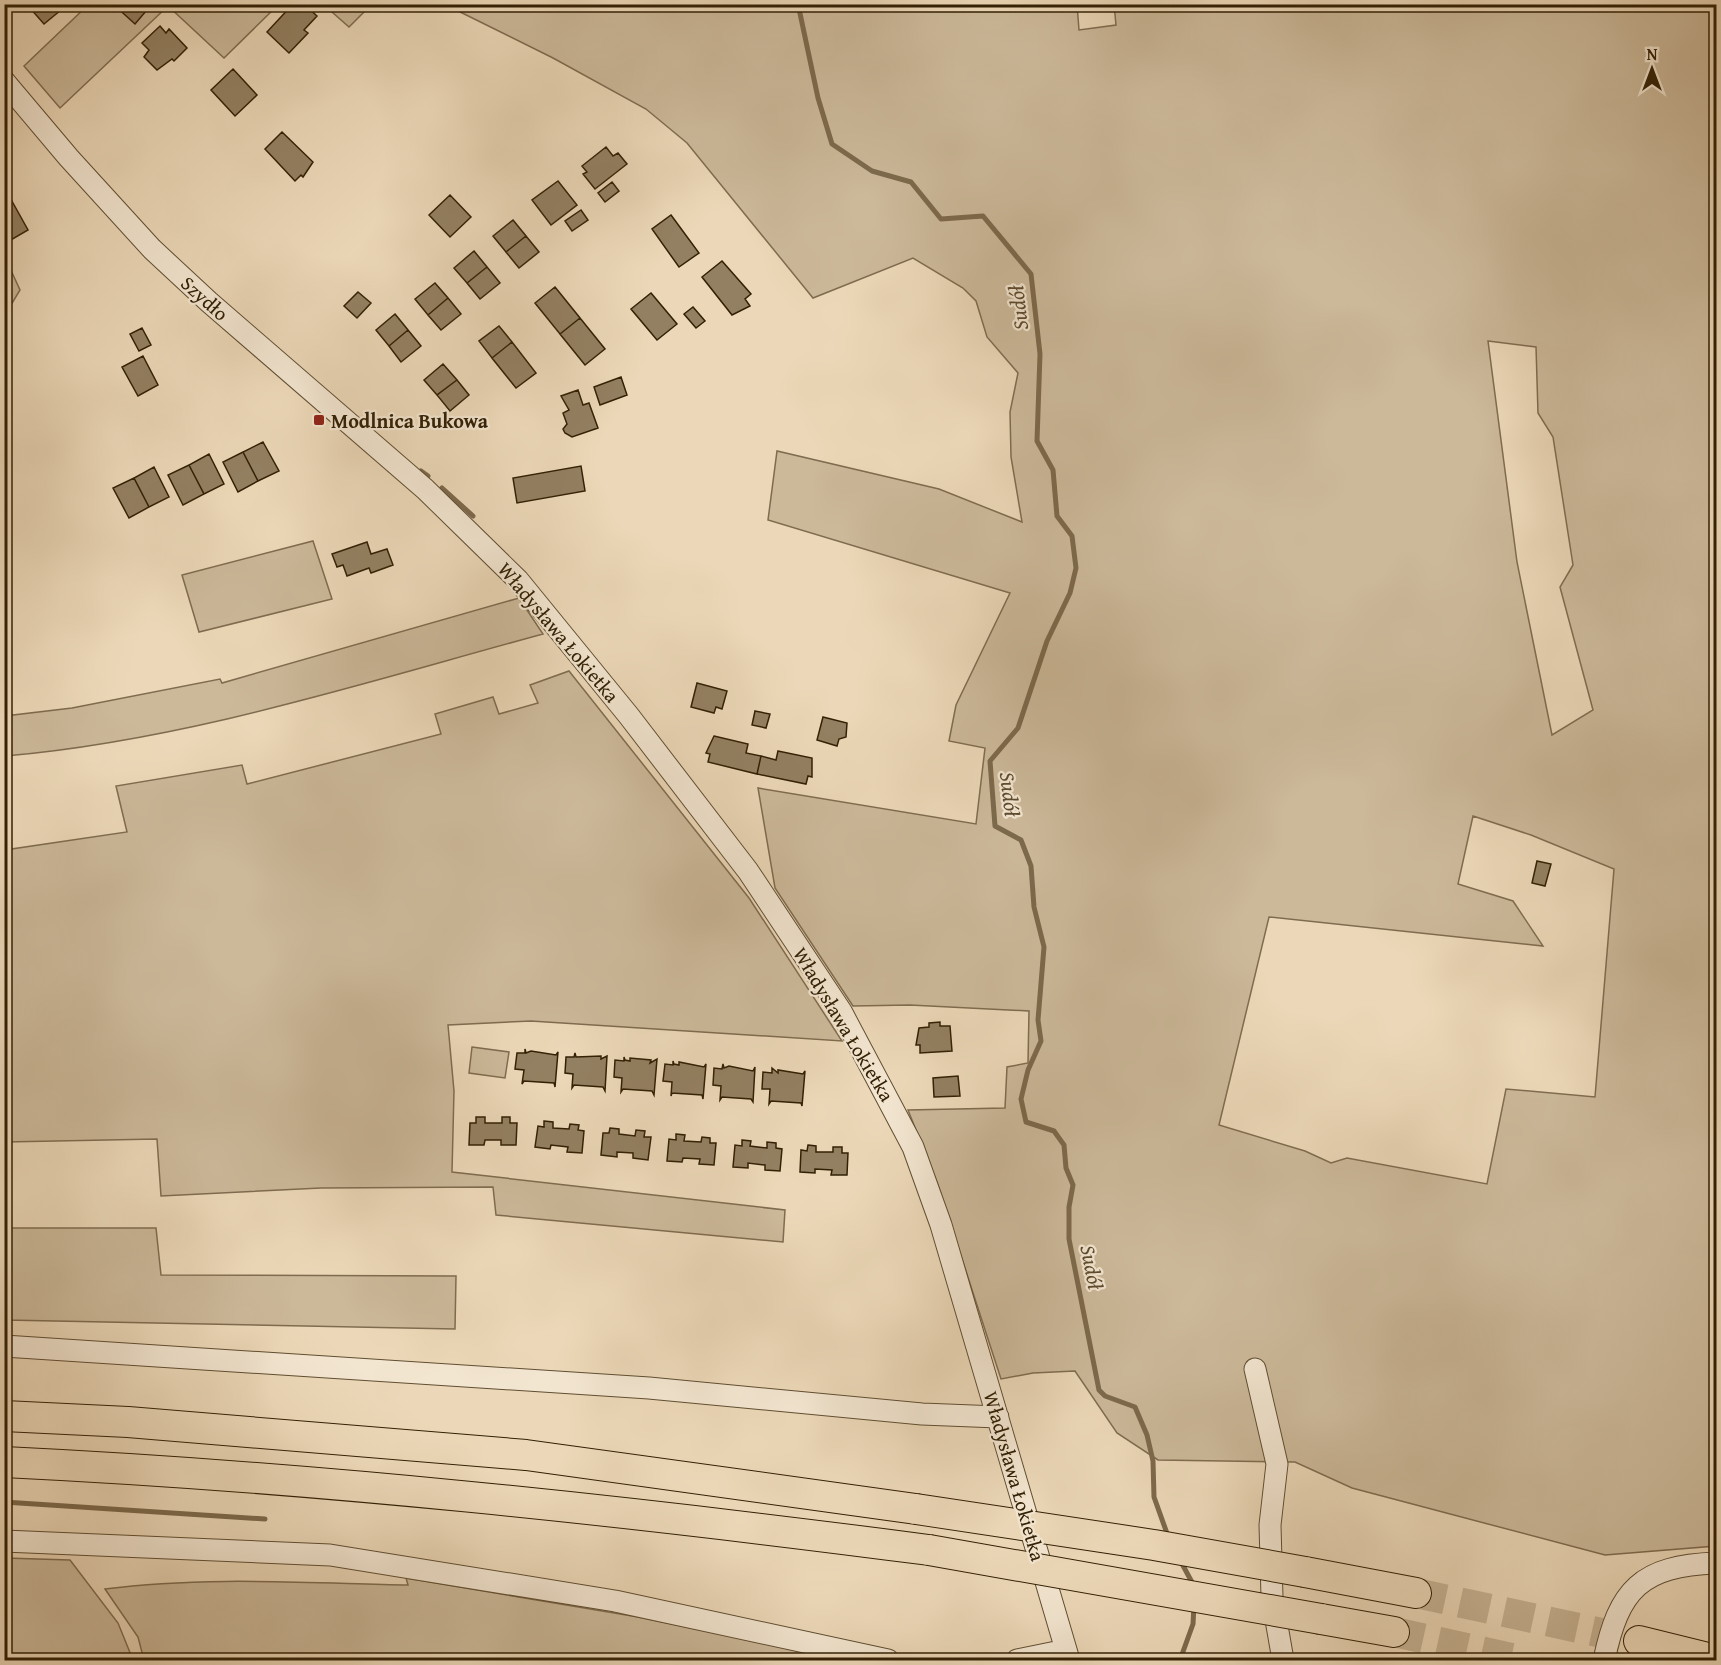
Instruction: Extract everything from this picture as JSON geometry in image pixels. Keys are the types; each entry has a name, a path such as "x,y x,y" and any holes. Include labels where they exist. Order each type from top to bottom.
{"highway":[{"path":"4,1416 198,1428 526,1455 1143,1543 1416,1593"},
{"path":"4,1462 320,1483 521,1502 929,1550 1394,1632"},
{"path":"1639,1641 1716,1660"}],"street":[{"name":"Szydło","path":"4,81 69,158 152,249 209,302 427,493"},
{"name":"Władysława Łokietka","path":"427,493 518,580 629,716 748,871 841,1011 913,1147 941,1225 1068,1655"},
{"path":"4,1346 637,1387 922,1414 998,1418"},
{"path":"1255,1369 1277,1464 1270,1525 1272,1597 1283,1660"},
{"path":"4,1541 330,1555 615,1601 888,1660"},
{"path":"1604,1660 1612,1625 1632,1589 1686,1564 1716,1563"},
{"path":"1017,1660 1068,1655"}],"shaded area":[{"path":"1077,4 1079,30 1116,25 1114,4 1716,5 1716,1546 1605,1555 1352,1488 1295,1462 1158,1460 1117,1433 1075,1371 1033,1373 1001,1379 938,1185 908,1110 1005,1108 1007,1067 1028,1063 1029,1011 910,1005 853,1006 775,888 758,788 976,824 985,748 949,741 956,705 1010,593 768,520 777,451 939,489 1022,522 1011,457 1010,412 1018,373 987,337 976,301 963,288 913,258 813,298 687,143 646,109 553,58 446,5","holes":["1488,341 1536,347 1538,413 1553,437 1573,565 1560,587 1593,710 1552,735 1517,562","1473,816 1531,835 1614,869 1595,1097 1506,1089 1487,1184 1347,1158 1331,1163 1305,1151 1219,1125 1269,917 1543,946 1513,901 1458,884"]},
{"path":"88,5 278,5 224,58 168,6 60,108 24,66"},
{"path":"324,5 371,5 349,27"},
{"path":"9,266 20,290 5,315 5,268"},
{"path":"313,541 332,599 199,632 182,575"},
{"path":"519,598 543,634 209,723 73,748 5,756 5,716 72,708 220,679 222,683"},
{"path":"569,671 749,898 842,1041 531,1021 448,1025 454,1091 452,1172 785,1210 783,1242 496,1215 493,1187 321,1188 161,1196 157,1139 5,1142 5,850 127,832 116,786 242,765 247,784 441,734 435,714 493,697 499,714 538,703 530,685"},
{"path":"472,1047 509,1052 505,1078 469,1073"},
{"path":"5,1228 156,1228 161,1275 456,1276 455,1329 5,1320"},
{"path":"5,1558 70,1560 118,1623 133,1660 5,1660"},
{"path":"406,1578 638,1617 847,1660 144,1660 138,1637 105,1589 218,1581 408,1585"}],"building":[{"path":"34,4 67,5 44,24 30,8"},
{"path":"113,4 152,4 135,24"},
{"path":"293,4 304,4 317,16 304,30 308,33 289,53 267,32"},
{"path":"160,26 166,33 169,29 187,48 174,61 172,59 157,70 144,57 149,50 142,43"},
{"path":"233,69 257,95 235,116 211,90"},
{"path":"282,132 313,162 303,177 301,175 295,181 265,149"},
{"path":"606,147 613,156 618,153 627,164 595,189 583,174 587,172 582,166"},
{"path":"558,181 577,205 551,225 532,200"},
{"path":"612,182 619,191 605,202 598,193"},
{"path":"8,194 28,230 4,244 4,196"},
{"path":"450,195 471,217 450,237 429,215"},
{"path":"581,210 588,220 572,231 565,221"},
{"path":"671,215 699,253 679,267 652,229"},
{"path":"513,220 526,236 506,252 493,236"},
{"path":"526,236 539,252 519,268 506,252"},
{"path":"474,251 487,267 467,283 454,268"},
{"path":"722,261 751,294 745,299 750,306 732,315 702,277"},
{"path":"487,267 500,283 480,299 467,283"},
{"path":"435,283 448,298 428,315 415,299"},
{"path":"555,287 580,318 560,334 535,303"},
{"path":"358,292 371,303 357,318 344,306"},
{"path":"651,293 677,324 657,340 631,309"},
{"path":"448,298 461,314 441,330 428,315"},
{"path":"693,307 705,321 696,328 684,314"},
{"path":"395,314 408,330 389,346 376,330"},
{"path":"580,318 605,349 585,365 560,334"},
{"path":"499,326 512,342 492,358 479,341"},
{"path":"142,328 151,345 139,351 130,334"},
{"path":"408,330 421,346 401,362 389,346"},
{"path":"512,342 536,373 516,388 492,358"},
{"path":"143,356 158,385 138,396 122,367"},
{"path":"443,364 457,380 437,395 424,380"},
{"path":"621,377 627,395 600,405 594,387"},
{"path":"457,380 469,395 450,411 437,395"},
{"path":"578,390 583,405 589,403 598,428 572,437 563,429 567,424 563,413 569,410 561,396"},
{"path":"263,442 279,471 258,481 243,452"},
{"path":"243,452 258,481 238,492 223,462"},
{"path":"209,454 224,484 204,494 189,465"},
{"path":"189,465 204,494 183,505 168,475"},
{"path":"581,466 585,491 517,503 513,478"},
{"path":"154,467 169,497 149,507 134,478"},
{"path":"134,478 149,507 129,518 113,488"},
{"path":"367,542 371,554 387,549 393,565 371,573 369,568 347,576 343,565 337,567 332,554"},
{"path":"697,683 727,691 722,709 716,707 714,713 691,707"},
{"path":"755,711 770,714 766,728 752,725"},
{"path":"823,717 847,723 846,737 839,739 837,746 817,740"},
{"path":"714,736 748,744 746,753 761,756 757,774 708,762 710,754 706,753"},
{"path":"778,751 812,758 812,777 808,776 806,784 757,774 761,756 776,760"},
{"path":"1537,861 1551,864 1545,886 1532,883"},
{"path":"940,1022 940,1026 950,1026 952,1051 920,1053 920,1045 916,1045 919,1028 929,1027 929,1023"},
{"path":"525,1049 526,1053 531,1051 556,1055 558,1052 555,1087 554,1083 524,1081 522,1084 524,1070 515,1069 517,1053 525,1053"},
{"path":"575,1053 576,1057 601,1056 601,1059 607,1056 605,1091 603,1087 574,1085 572,1088 573,1074 565,1073 566,1057 574,1057"},
{"path":"624,1057 625,1060 630,1061 630,1058 651,1060 650,1063 657,1059 654,1095 652,1091 623,1089 621,1092 622,1078 614,1077 615,1060 624,1061"},
{"path":"673,1061 674,1064 679,1065 679,1062 704,1067 706,1064 703,1099 702,1095 672,1093 671,1096 672,1082 663,1081 665,1064 673,1065"},
{"path":"723,1064 724,1068 729,1066 753,1071 755,1067 753,1102 751,1099 722,1097 720,1100 721,1086 713,1085 714,1068 722,1069"},
{"path":"772,1068 778,1073 778,1070 803,1074 805,1071 802,1106 801,1103 771,1101 769,1104 770,1089 762,1089 763,1072 772,1073"},
{"path":"958,1076 960,1096 934,1097 933,1078"},
{"path":"476,1117 485,1117 485,1123 502,1123 502,1117 510,1117 510,1123 517,1123 516,1145 501,1145 501,1140 485,1140 484,1145 469,1145 470,1123 476,1123"},
{"path":"544,1121 553,1122 553,1128 569,1129 570,1124 579,1125 578,1130 584,1131 582,1153 567,1152 568,1147 551,1145 550,1149 535,1147 538,1126 544,1127"},
{"path":"610,1128 619,1129 619,1134 635,1136 636,1130 645,1131 644,1137 651,1137 648,1160 633,1158 633,1153 617,1152 617,1157 601,1155 603,1133 609,1133"},
{"path":"676,1134 685,1135 684,1141 701,1142 702,1137 710,1138 710,1143 716,1143 714,1165 699,1164 700,1159 683,1158 682,1162 667,1161 669,1139 676,1140"},
{"path":"742,1140 751,1141 750,1146 767,1148 767,1142 776,1143 776,1148 782,1149 780,1171 765,1170 765,1165 748,1163 748,1168 733,1167 735,1145 742,1146"},
{"path":"808,1145 816,1146 816,1152 833,1152 833,1147 842,1147 842,1153 848,1153 847,1175 831,1175 832,1170 815,1169 815,1173 800,1172 801,1150 807,1151"}],"waterway":[{"name":"Sudół","path":"798,4 818,98 832,144 872,171 911,182 941,219 983,216 1031,274 1040,354 1037,441 1053,470 1057,516 1072,536 1076,568 1070,593 1047,641 1018,728 990,761 995,826 1021,840 1031,866 1034,907 1044,947 1038,1020 1041,1041 1028,1070 1021,1099 1026,1122 1054,1131 1064,1145 1066,1168 1073,1185 1069,1207 1069,1239 1099,1390 1105,1396 1135,1407 1147,1435 1153,1461 1154,1497 1169,1539"},
{"path":"421,471 428,476"},
{"path":"442,488 473,516"},
{"path":"4,1502 265,1519"},
{"name":"Sudół","path":"1180,1560 1194,1586"},
{"name":"Sudół","path":"1180,1660 1193,1624 1194,1605"}],"tunnel":[{"path":"1416,1593 1639,1641"},
{"path":"1394,1632 1521,1660"}],"place":[{"name":"Modlnica Bukowa","path":"319,420"}]}
